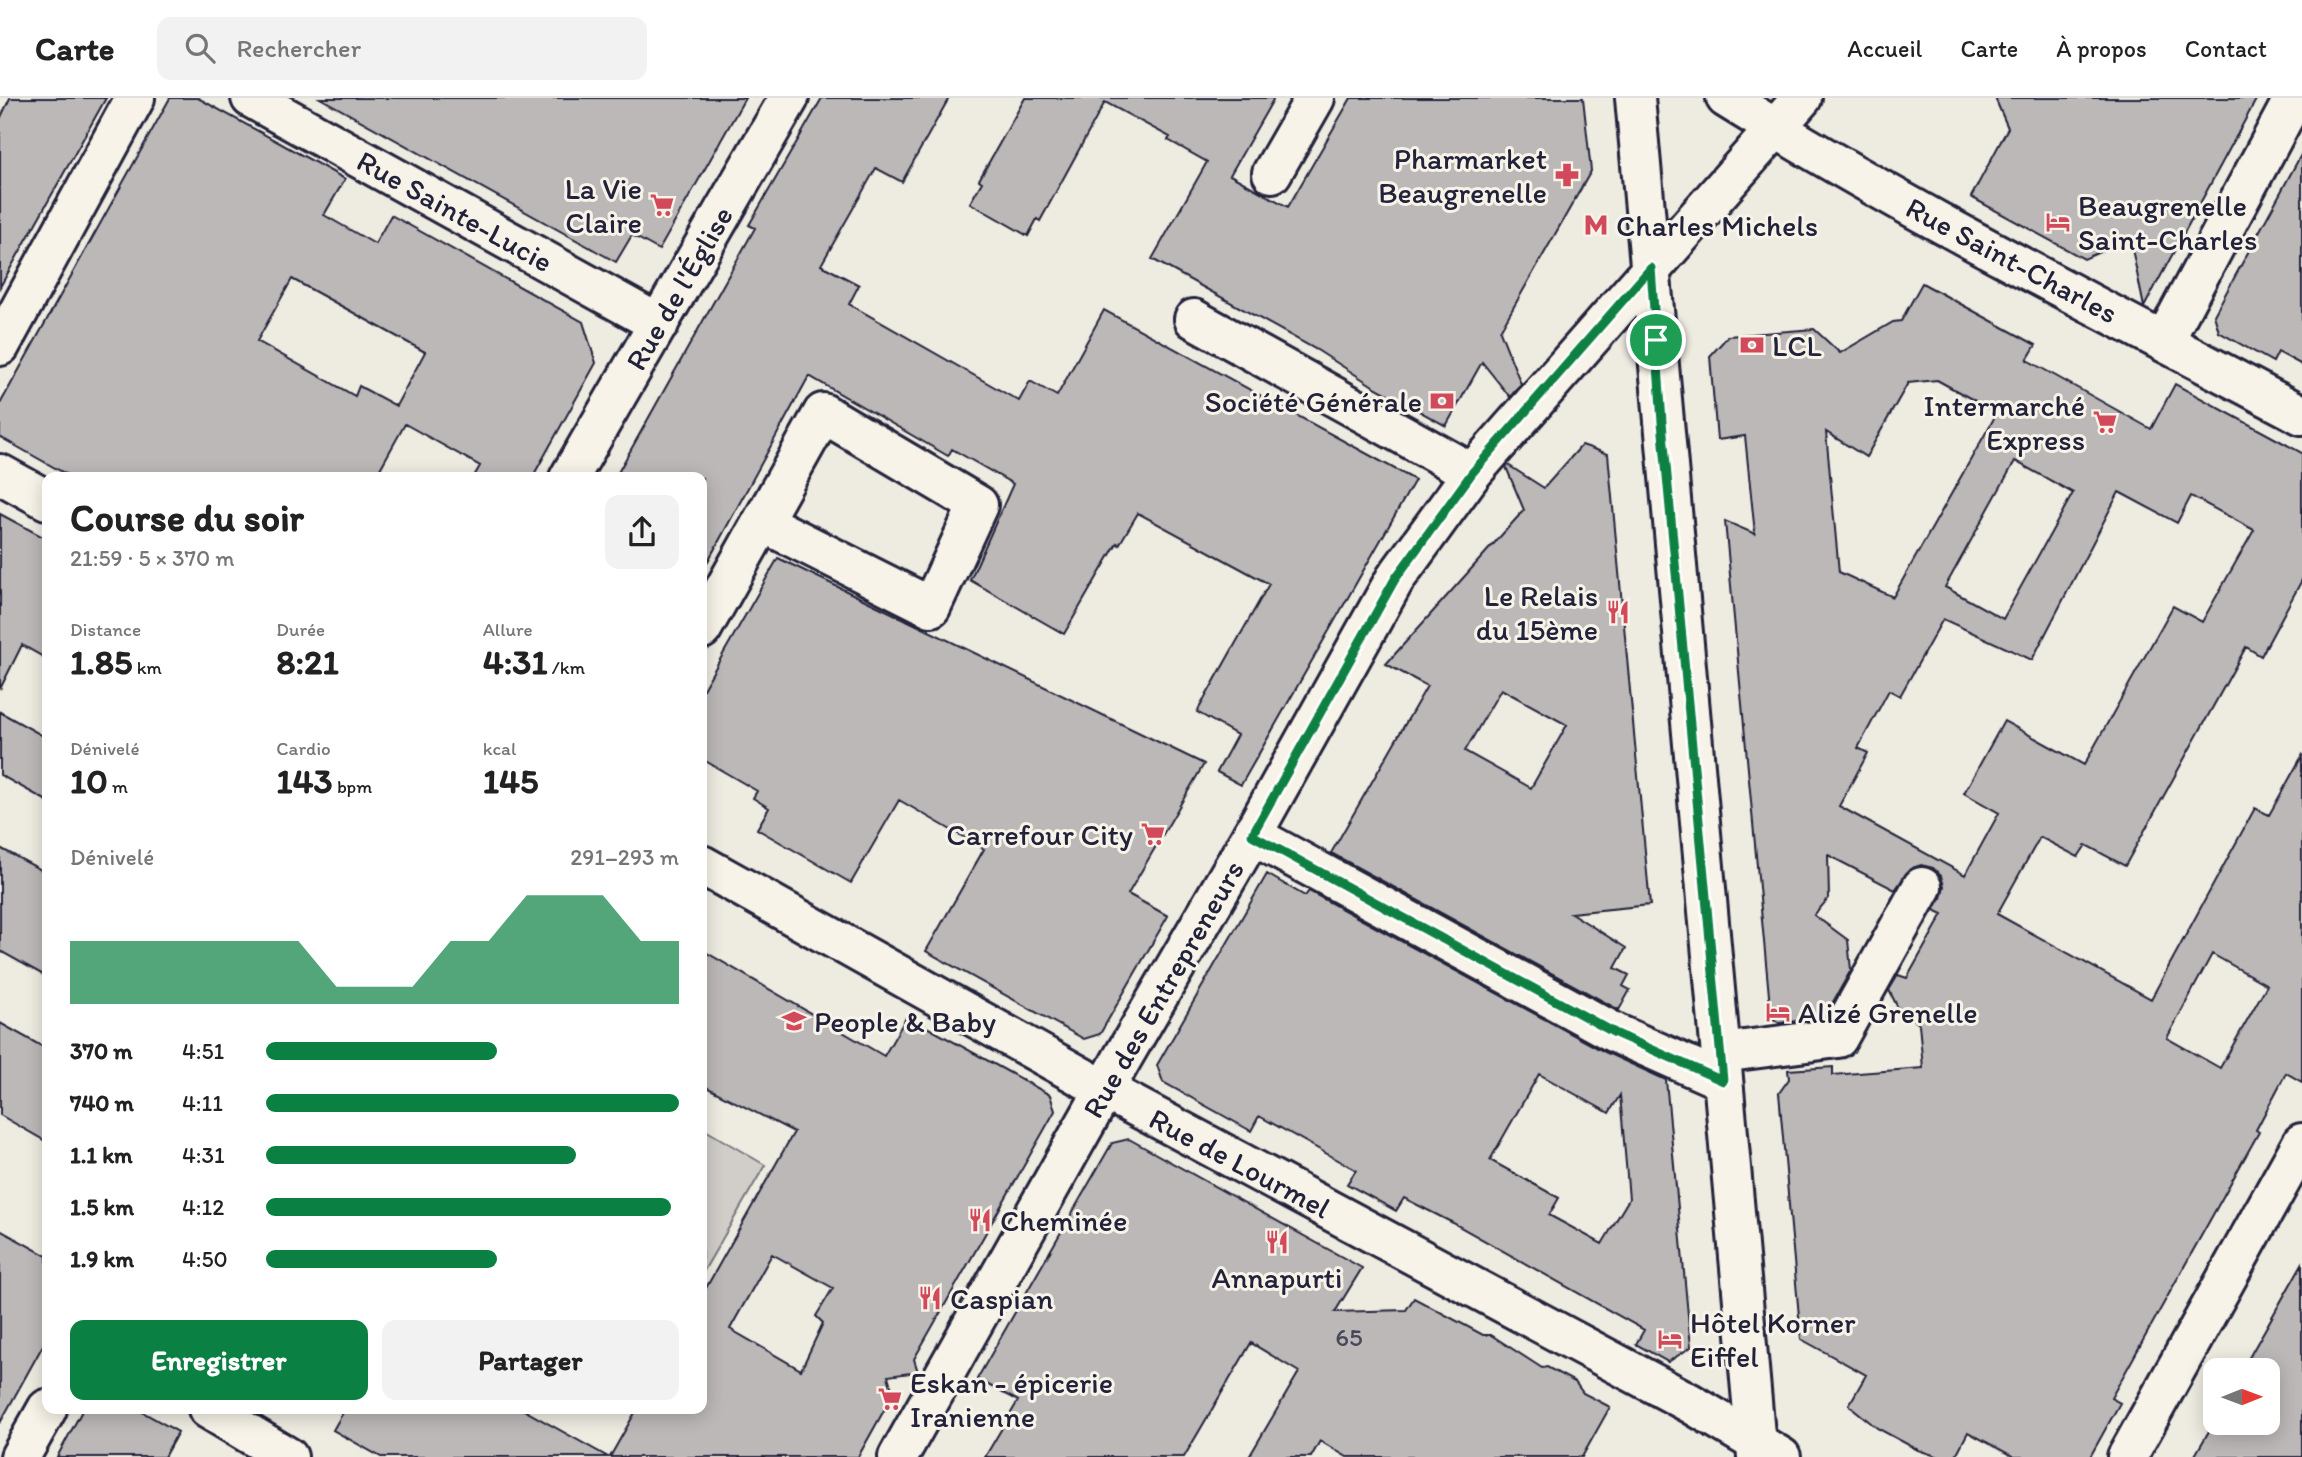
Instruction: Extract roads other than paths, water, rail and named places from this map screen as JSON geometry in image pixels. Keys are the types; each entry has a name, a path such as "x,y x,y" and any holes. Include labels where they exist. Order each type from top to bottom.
{"street":[{"path":"0,346 135,98"},
{"name":"Rue Sainte-Lucie","path":"251,98 659,324"},
{"name":"Rue de l'Église","path":"573,472 789,98"},
{"path":"1272,173 1315,98"},
{"path":"1635,98 1722,1067 1764,1452"},
{"name":"Rue Saint-Charles","path":"1726,98 1961,234 2302,415"},
{"name":"Rue des Entrepreneurs","path":"898,1457 1395,579 1472,473 1802,98"},
{"path":"2164,341 2294,98"},
{"path":"1194,319 1472,473"},
{"path":"707,620 823,413 978,505 931,607 762,522"},
{"path":"0,474 42,497"},
{"path":"1252,835 1615,1033 1722,1067 1838,1038 1923,887"},
{"name":"Rue de Lourmel","path":"707,868 1105,1090 1690,1403 1764,1452"},
{"path":"2127,1457 2302,1143"},
{"path":"20,1457 44,1414"},
{"path":"216,1414 288,1457"}],"place":[{"name":"Pharmarket Beaugrenelle","path":"1567,175"},
{"name":"La Vie Claire","path":"662,205"},
{"name":"Beaugrenelle Saint-Charles","path":"2058,222"},
{"name":"Charles Michels","path":"1596,225"},
{"name":"LCL","path":"1752,345"},
{"name":"Société Générale","path":"1442,401"},
{"name":"Intermarché Express","path":"2105,422"},
{"name":"Le Relais du 15ème","path":"1618,612"},
{"name":"Carrefour City","path":"1153,834"},
{"name":"Alizé Grenelle","path":"1778,1012"},
{"name":"People & Baby","path":"794,1021"},
{"name":"Cheminée","path":"980,1220"},
{"name":"Annapurti","path":"1277,1242"},
{"name":"Caspian","path":"930,1298"},
{"name":"Hôtel Korner Eiffel","path":"1670,1339"},
{"name":"Eskan - épicerie Iranienne","path":"890,1399"}]}
